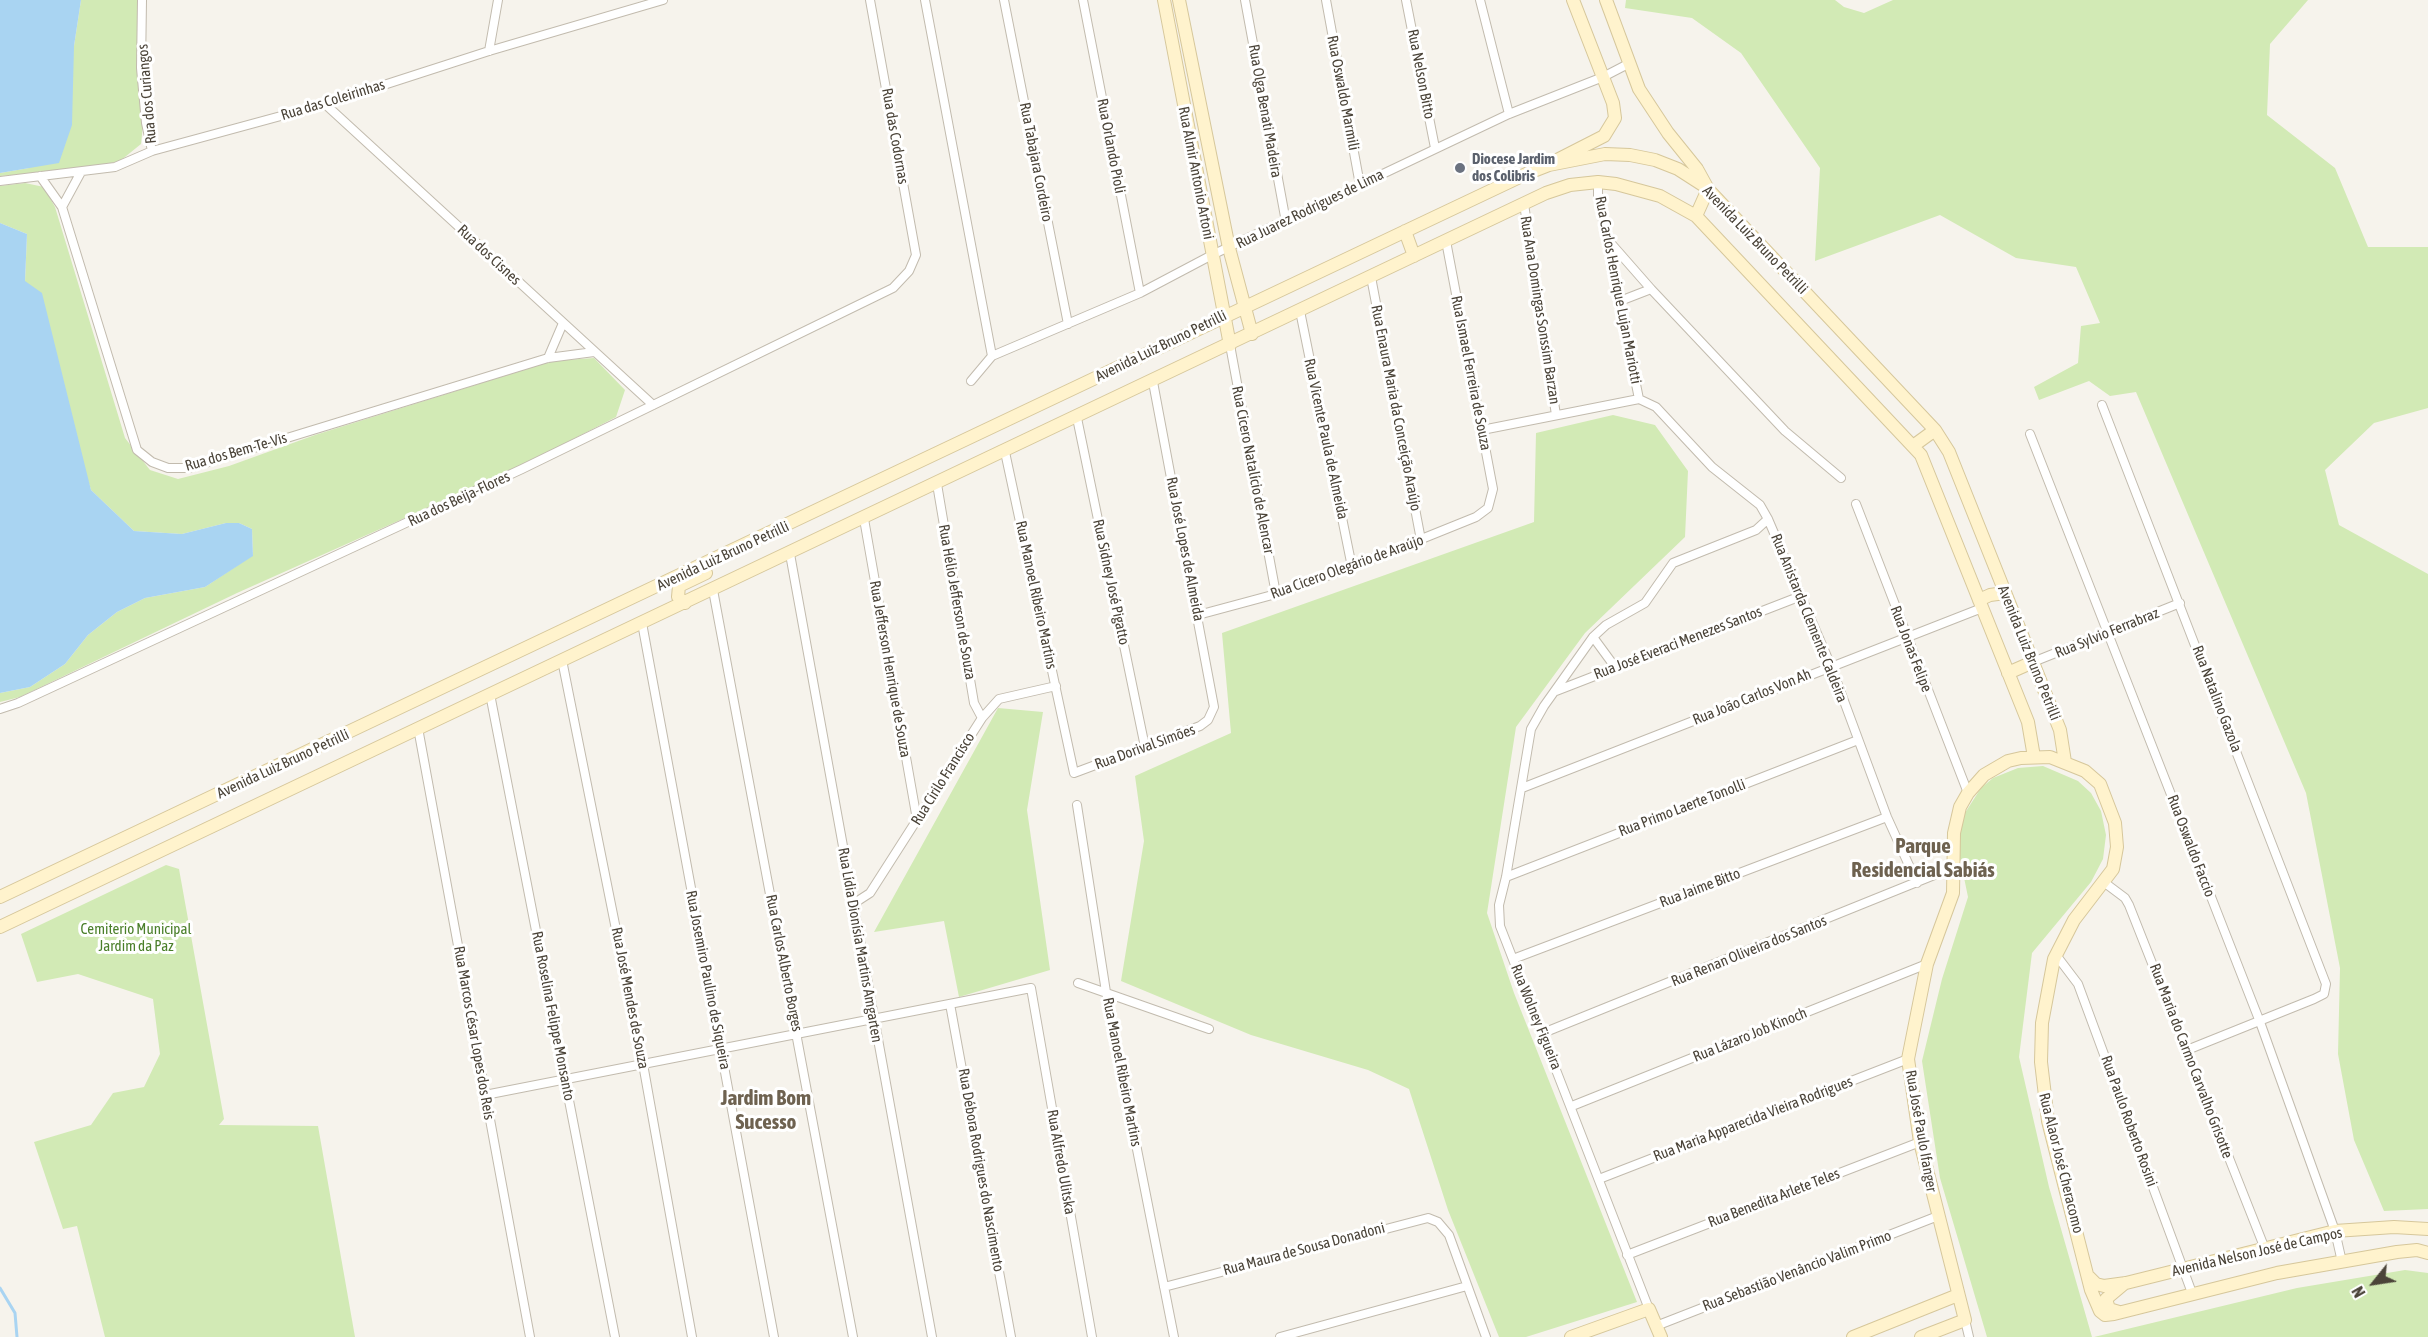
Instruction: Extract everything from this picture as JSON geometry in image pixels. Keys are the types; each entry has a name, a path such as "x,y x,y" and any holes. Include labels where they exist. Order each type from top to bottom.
{"main road":[{"name":"Rua Almir Antonio Artoni","path":"1164,0 1230,345"},
{"name":"Rua Almir Antonio Artoni","path":"1179,0 1229,248 1252,334"},
{"path":"1549,165 1566,154 1597,141 1609,131 1615,110 1573,0"},
{"path":"1606,0 1639,89 1668,133 1697,169 1708,189 1696,216"},
{"name":"Avenida Luiz Bruno Petrilli","path":"0,897 1405,231 1549,165 1605,154 1630,155 1654,160 1678,169 1708,189 1935,430 1949,452 2064,741 2065,762"},
{"name":"Avenida Luiz Bruno Petrilli","path":"0,927 1153,382 1524,204 1570,185 1598,182 1616,184 1660,196 1696,216 1913,446 1927,466 2028,722 2034,757"},
{"path":"1405,231 1414,256"},
{"path":"1913,446 1935,430"},
{"path":"685,603 678,597 679,586 734,560 742,547"},
{"path":"652,589 671,591 671,604 664,612"},
{"path":"1981,604 1990,595 2006,593"},
{"path":"2008,673 2033,662"},
{"name":"Rua José Paulo Ifanger","path":"1965,1320 1920,1142 1908,1059 1928,964 1953,893 1956,820 1968,793 1984,775 2008,761 2034,757"},
{"name":"Rua Alaor José Cheracomo","path":"2034,757 2065,762 2085,771 2100,784 2115,823 2117,847 2113,870 2074,920 2056,955 2042,1023 2043,1095 2095,1304 2105,1315"},
{"name":"Avenida Nelson José de Campos","path":"2089,1277 2096,1284 2104,1286 2126,1283 2335,1231 2394,1227 2428,1229"},
{"name":"Avenida Nelson José de Campos","path":"2105,1315 2277,1273 2397,1252 2417,1250 2428,1252"},
{"path":"2124,1312 2109,1309 2106,1302 2110,1295 2126,1283"},
{"path":"1853,1337 1958,1295"},
{"path":"1571,1337 1649,1309"},
{"name":"Rua Wolney Figueira","path":"1649,1309 1659,1331"},
{"path":"1921,1337 1965,1320"}],"street":[{"name":"Rua dos Curiangos","path":"142,0 141,68 146,123 152,151"},
{"path":"489,51 498,0"},
{"name":"Rua das Coleirinhas","path":"0,181 115,167 152,151 325,104 489,51 663,0"},
{"name":"Rua das Codornas","path":"870,0 916,255 909,272"},
{"path":"925,0 993,356 971,381"},
{"name":"Rua Tabajara Cordeiro","path":"1004,0 1068,324"},
{"name":"Rua Orlando Pioli","path":"1083,0 1140,292"},
{"name":"Rua Olga Benati Madeira","path":"1245,0 1286,222"},
{"name":"Rua Oswaldo Marmili","path":"1326,0 1360,185"},
{"name":"Rua Nelson Bitto","path":"1406,0 1435,148"},
{"path":"1480,0 1509,114"},
{"name":"Rua Juarez Rodrigues de Lima","path":"993,356 1140,292 1435,148 1509,114 1603,77 1628,64"},
{"name":"Rua dos Cisnes","path":"325,104 653,405"},
{"path":"62,207 81,172"},
{"name":"Rua dos Bem-Te-Vis","path":"40,176 62,207 137,450 152,462 168,468 189,468 548,358 594,352"},
{"name":"Rua Carlos Henrique Lujan Mariotti","path":"1598,182 1598,196 1639,399"},
{"name":"Rua Ana Domingas Sonssim Barzan","path":"1524,204 1556,415"},
{"path":"1607,239 1785,431 1841,478"},
{"name":"Rua Ismael Ferreira de Souza","path":"1446,242 1493,489 1491,504"},
{"name":"Rua dos Beija-Flores","path":"0,709 18,703 479,489 893,288 909,272"},
{"name":"Rua Enaura Maria da Conceição Araújo","path":"1371,277 1421,540"},
{"path":"1620,300 1651,289"},
{"name":"Rua Vicente Paula de Almeida","path":"1300,312 1352,567"},
{"path":"548,358 563,323"},
{"name":"Rua Cicero Natalício de Alencar","path":"1230,345 1276,594"},
{"name":"Rua José Lopes de Almeida","path":"1153,382 1198,615 1214,707 1211,715"},
{"path":"1482,430 1639,399"},
{"name":"Rua Anistarda Clemente Caldeira","path":"1639,399 1656,408 1712,467 1760,505 1831,666 1887,817 1917,883"},
{"name":"Rua Natalino Gazola","path":"2102,405 2324,975 2324,994 2260,1022"},
{"name":"Rua Sidney José Pigatto","path":"1077,418 1145,747"},
{"name":"Rua Oswaldo Faccio","path":"2030,434 2260,1022 2335,1231 2342,1262"},
{"name":"Rua Manoel Ribeiro Martins","path":"1005,452 1074,773"},
{"name":"Rua Hélio Jefferson de Souza","path":"937,484 974,703 982,718"},
{"name":"Rua Cicero Olegário de Araújo","path":"1198,615 1276,594 1352,567 1481,514 1491,504"},
{"name":"Rua Jonas Felipe","path":"1856,504 1968,793"},
{"name":"Rua Jefferson Henrique de Souza","path":"864,519 916,814 920,817"},
{"name":"Rua Wolney Figueira","path":"1649,1309 1572,1106 1500,926 1499,905 1534,720 1593,637 1606,625 1645,603 1673,563 1756,530 1768,519"},
{"name":"Rua Lídia Dionísia Martins Amgarten","path":"790,554 932,1337"},
{"name":"Rua Carlos Alberto Borges","path":"713,590 853,1337"},
{"name":"Rua José Everaci Menezes Santos","path":"1555,691 1801,596"},
{"name":"Rua Sylvio Ferrabraz","path":"2033,662 2180,603"},
{"name":"Rua João Carlos Von Ah","path":"1522,788 1981,604"},
{"name":"Rua Josemiro Paulino de Siqueira","path":"642,623 774,1337"},
{"path":"1593,637 1615,667"},
{"name":"Rua José Mendes de Souza","path":"562,660 643,1064 692,1337"},
{"name":"Rua Cirilo Francisco","path":"853,904 870,893 982,718 999,699 1056,686"},
{"name":"Rua Roselina Felippe Monsanto","path":"490,694 615,1337"},
{"name":"Rua Dorival Simões","path":"1074,773 1200,726 1211,715"},
{"name":"Rua Marcos César Lopes dos Reis","path":"418,728 530,1337"},
{"name":"Rua Primo Laerte Tonolli","path":"1506,877 1858,740"},
{"name":"Rua Manoel Ribeiro Martins","path":"1077,805 1106,992 1174,1337"},
{"name":"Rua Jaime Bitto","path":"1513,959 1887,817"},
{"name":"Rua Renan Oliveira dos Santos","path":"1543,1033 1954,867"},
{"name":"Rua Maria do Carmo Carvalho Grisotte","path":"2104,882 2125,898 2129,905 2265,1249"},
{"name":"Rua Paulo Roberto Rosini","path":"2056,955 2078,984 2192,1293"},
{"name":"Rua Lázaro Job Kinoch","path":"1572,1106 1928,964"},
{"path":"1078,983 1209,1029"},
{"name":"Rua Alfredo Ulitska","path":"950,1004 1031,988 1092,1337"},
{"path":"485,1095 950,1004"},
{"name":"Rua Débora Rodrigues do Nascimento","path":"950,1004 1011,1337"},
{"path":"2187,1050 2260,1022"},
{"name":"Rua Maria Apparecida Vieira Rodrigues","path":"1599,1179 1908,1059"},
{"name":"Rua Benedita Arlete Teles","path":"1627,1255 1920,1142"},
{"name":"Rua Sebastião Venâncio Valim Primo","path":"1659,1331 1938,1216"},
{"name":"Rua Maura de Sousa Donadoni","path":"1164,1287 1424,1217 1443,1225 1449,1234 1467,1286"},
{"path":"1280,1337 1467,1286 1486,1337"},
{"name":"Rua José Paulo Ifanger","path":"1965,1320 1969,1337"}],"green space":[{"path":"81,0 139,0 143,125 141,144 120,161 84,169 0,176 0,173 29,168 74,46"},
{"path":"1626,0 1835,0 1844,7 1864,13 1893,0 2308,0 2270,44 2267,115 2335,168 2368,247 2428,247 2428,408 2374,423 2325,470 2339,525 2428,574 2428,1209 2384,1211 2354,1140 2338,1054 2340,968 2306,793 2136,392 2110,396 2089,381 2039,400 2034,387 2078,363 2081,326 2100,323 2076,267 2016,258 1940,215 1815,261 1820,168 1741,53 1692,18 1625,8"},
{"path":"25,183 44,187 55,207 125,438 150,470 178,479 229,466 315,435 552,361 594,358 625,390 616,417 521,466 237,593 20,697 0,702 0,693 30,687 65,664 88,635 117,612 145,598 205,587 253,555 252,529 239,523 226,523 182,534 134,531 91,490 25,282 27,234 0,223 0,186"},
{"path":"1613,415 1655,425 1688,471 1685,537 1585,633 1516,727 1487,913 1514,993 1637,1302 1526,1337 1499,1337 1448,1210 1409,1089 1368,1070 1251,1035 1121,981 1144,841 1135,776 1231,733 1222,633 1534,522 1536,433"},
{"path":"998,708 1043,712 1027,810 1050,970 959,997 944,921 874,932"},
{"path":"2043,766 2078,781 2091,793 2101,811 2106,835 2103,859 2091,882 2032,953 2019,1057 2049,1187 2092,1337 1987,1337 1940,1178 1922,1061 1942,979 1968,897 1960,858 1959,834 1963,816 1981,788 1993,778 2018,768"},
{"name":"Cemiterio Municipal Jardim da Paz","path":"166,865 179,869 224,1119 219,1125 318,1126 355,1337 105,1337 77,1226 63,1229 34,1142 91,1125 113,1093 144,1087 160,1054 153,999 78,974 37,982 21,934"},
{"path":"2405,1270 2428,1273 2428,1337 2094,1337 2297,1288"}],"water":[{"path":"0,0 81,0 74,46 72,125 59,163 0,173"},
{"path":"0,223 27,234 25,281 42,293 91,490 134,531 182,534 226,523 239,523 252,529 253,556 205,587 145,598 117,612 88,635 65,664 30,687 0,693"}],"waterway":[{"path":"0,1288 15,1313 17,1337"}],"place":[{"name":"Diocese Jardim dos Colibris","path":"1460,168"}],"district":[{"name":"Parque Residencial Sabiás","path":"1923,858"},
{"name":"Jardim Bom Sucesso","path":"766,1110"}]}
